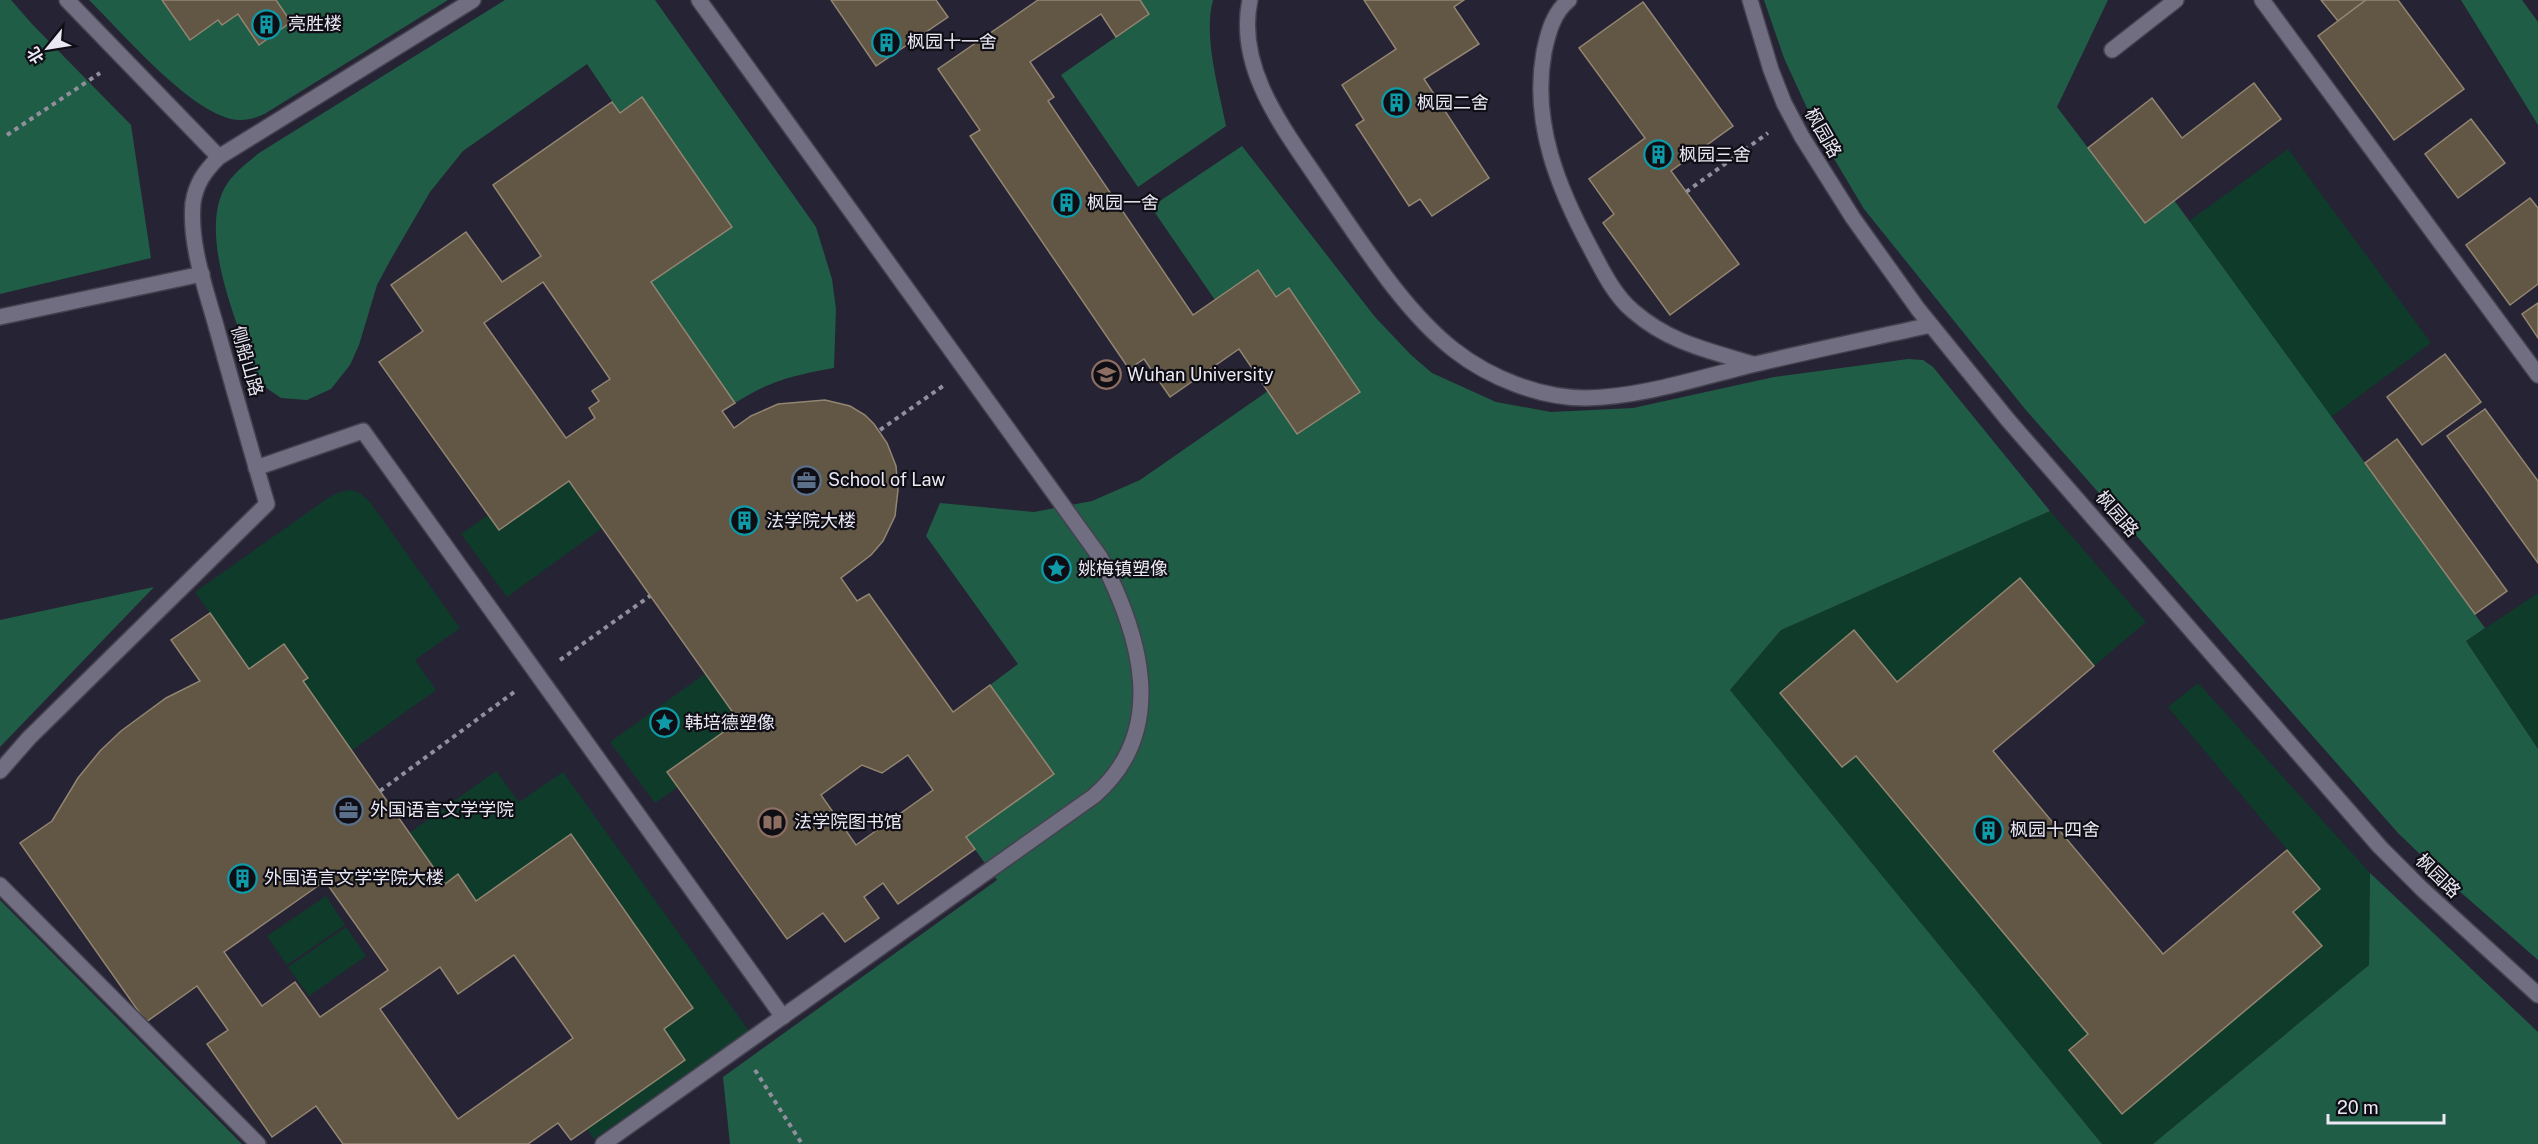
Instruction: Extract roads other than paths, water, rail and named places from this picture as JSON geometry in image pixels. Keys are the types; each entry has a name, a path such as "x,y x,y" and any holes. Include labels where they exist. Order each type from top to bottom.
{"street":[{"path":"67,0 219,157"},
{"name":"侧船山路","path":"0,771 38,730 267,504 202,274 193,228 194,202 198,183 205,171 219,157 473,0"},
{"path":"603,1144 1094,795 1112,780 1123,765 1132,748 1140,711 1138,657 1133,633 1120,596 1100,557 699,0"},
{"path":"1250,0 1247,35 1252,63 1264,93 1296,147 1374,261 1422,319 1454,350 1486,371 1519,385 1551,394 1586,398 1629,393 1698,380 1754,364 1931,325"},
{"path":"1569,0 1549,28 1540,76 1540,108 1552,165 1585,238 1605,276 1630,309 1651,326 1676,341 1754,364"},
{"name":"枫园路","path":"1749,0 1771,70 1791,116 1853,218 1931,325 2008,420 2380,846 2422,889 2538,995"},
{"path":"2112,51 2176,0"},
{"path":"2262,0 2538,375"},
{"path":"0,317 202,274"},
{"path":"256,468 363,431 783,1017"},
{"path":"0,885 258,1144"}],"place":[{"name":"亮胜楼","path":"267,24"},
{"name":"枫园十一舍","path":"886,42"},
{"name":"枫园二舍","path":"1396,103"},
{"name":"枫园三舍","path":"1658,155"},
{"name":"枫园一舍","path":"1066,203"},
{"name":"Wuhan University","path":"1106,375"},
{"name":"School of Law","path":"807,480"},
{"name":"法学院大楼","path":"745,521"},
{"name":"姚梅镇塑像","path":"1057,569"},
{"name":"韩培德塑像","path":"664,723"},
{"name":"外国语言文学学院","path":"349,810"},
{"name":"法学院图书馆","path":"773,822"},
{"name":"枫园十四舍","path":"1989,830"},
{"name":"外国语言文学学院大楼","path":"243,878"}]}
